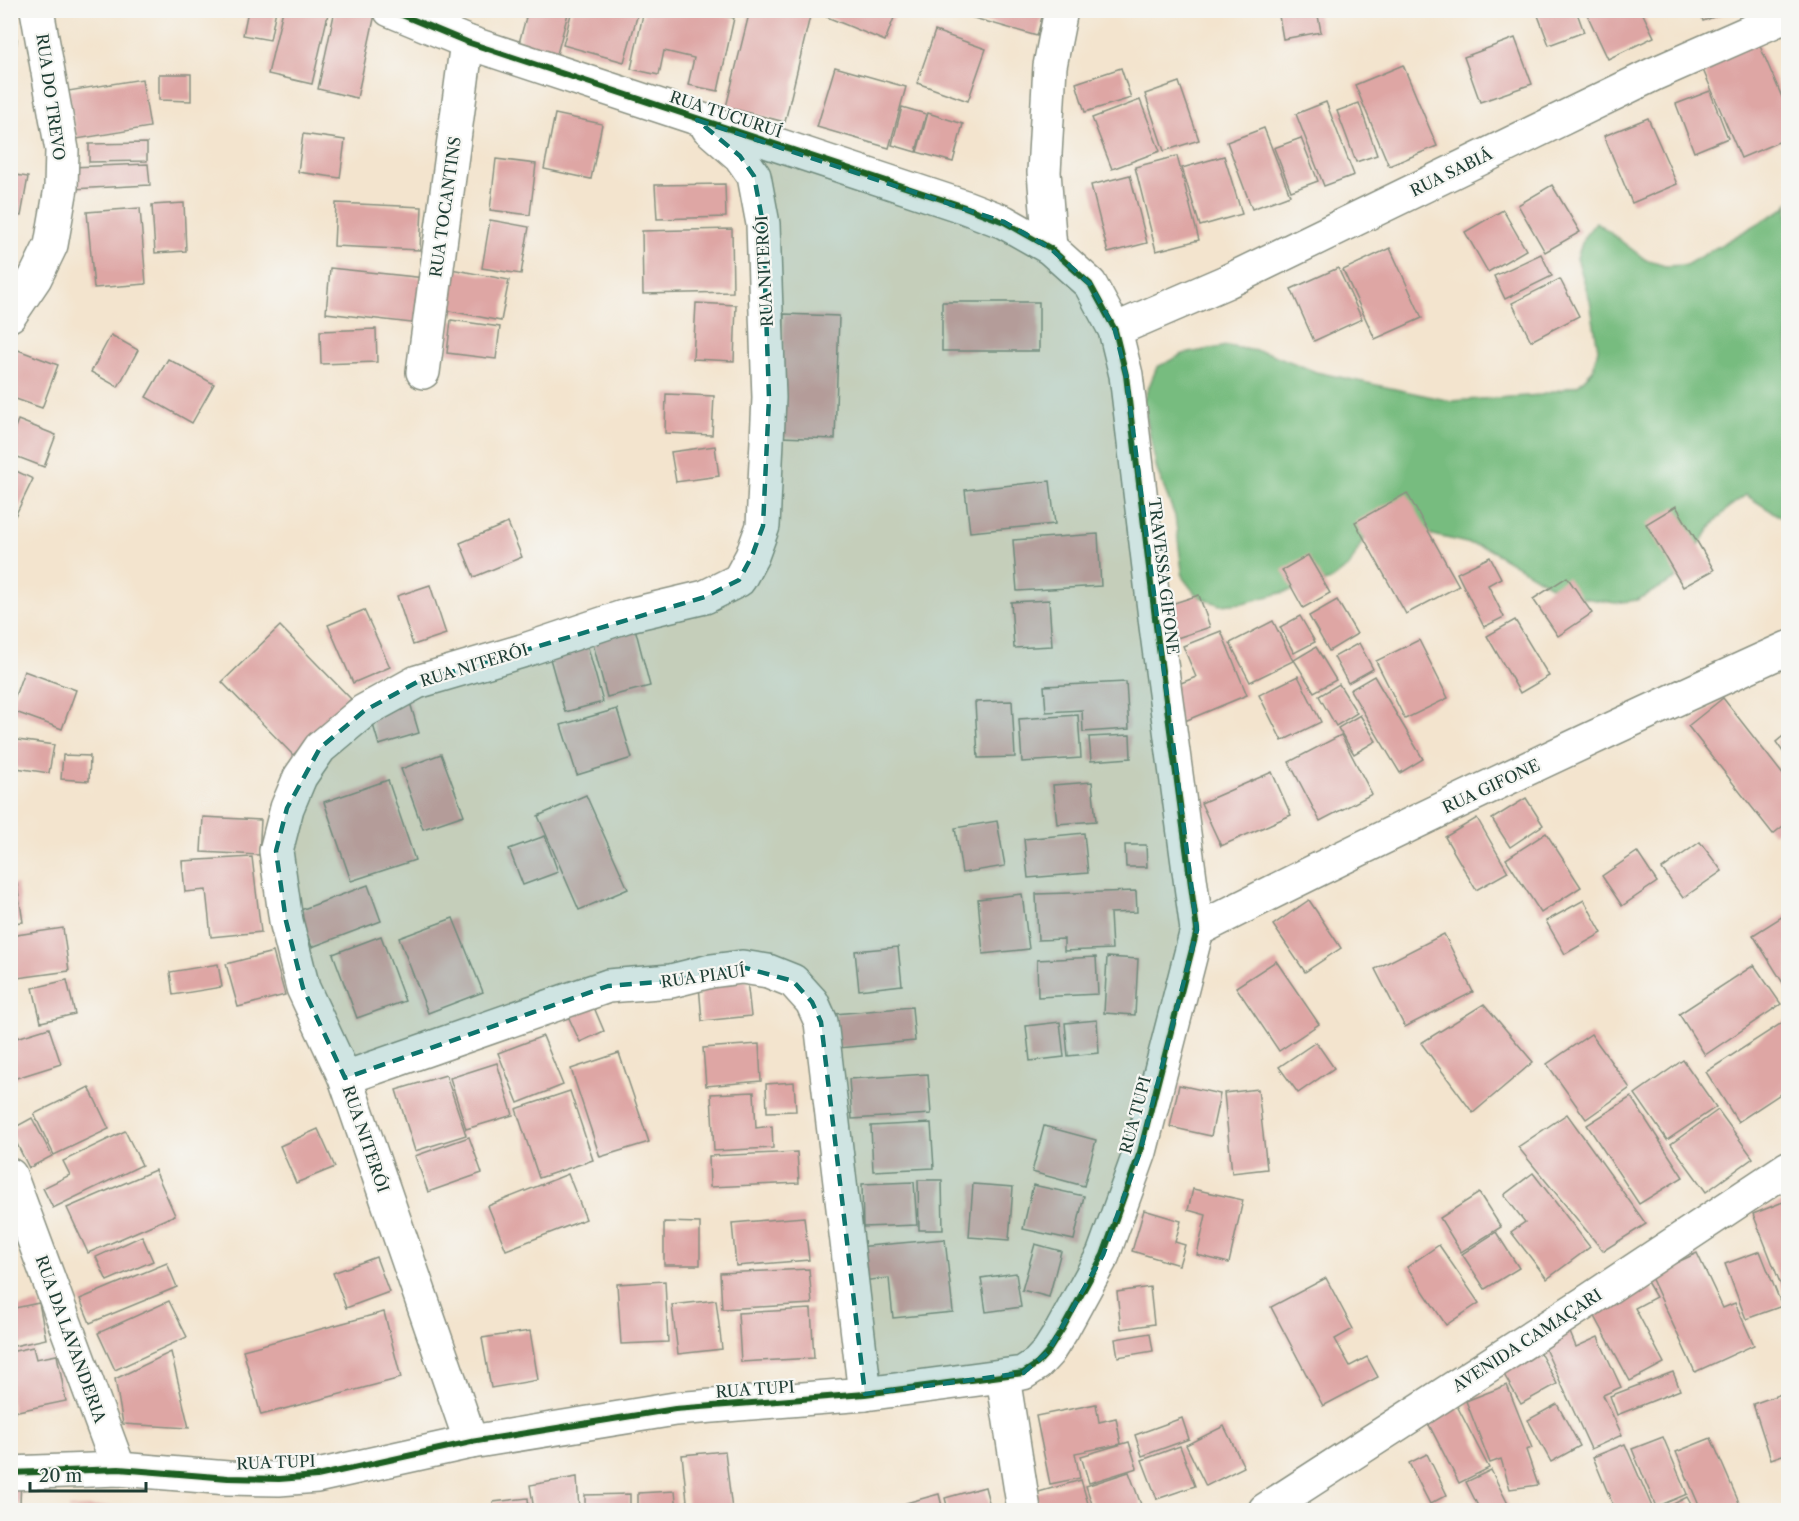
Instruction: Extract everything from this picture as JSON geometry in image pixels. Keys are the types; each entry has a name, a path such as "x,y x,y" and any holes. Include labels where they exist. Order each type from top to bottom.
{"street":[{"name":"RUA DO TREVO","path":"10,315 35,278 51,245 61,188 62,150 38,10"},
{"name":"RUA TUCURUÍ","path":"390,10 451,28 697,120 965,207 1004,222 1050,248"},
{"path":"1050,248 1044,172 1050,66 1061,10"},
{"name":"RUA SABIÁ","path":"1114,330 1226,282 1654,74 1788,15"},
{"name":"RUA TOCANTINS","path":"423,372 451,28"},
{"name":"RUA NITERÓI","path":"471,1442 345,1078 303,988 286,921 276,851 287,808 300,777 320,748 363,711 417,682 522,651 629,615 705,597 739,580 752,556 763,526 769,398 763,224 754,176 740,156 697,120"},
{"name":"TRAVESSA GIFONE","path":"1050,248 1090,284 1114,330 1126,375 1156,626 1197,930"},
{"name":"RUA GIFONE","path":"1197,930 1367,844 1788,648"},
{"name":"RUA TUPI","path":"10,1473 119,1469 228,1478 279,1479 317,1476 471,1442 675,1409 865,1394 1005,1388 1037,1364 1048,1352 1103,1255 1140,1152 1197,930"},
{"name":"RUA PIAUÍ","path":"345,1078 608,986 671,981 711,971 742,967 768,971 794,981 812,1002 821,1022 865,1394"},
{"name":"AVENIDA CAMAÇARI","path":"1265,1510 1578,1308 1788,1168"},
{"name":"RUA DA LAVANDERIA","path":"10,1175 119,1469"},
{"path":"1005,1388 1024,1510"}],"highlighted area":[{"path":"697,120 1004,222 1050,248 1090,284 1115,330 1126,375 1197,930 1140,1152 1103,1255 1048,1352 1023,1373 865,1394 821,1022 812,1002 793,981 742,967 671,981 608,986 345,1078 303,988 286,921 276,851 287,808 320,748 364,711 417,682 705,597 739,580 752,556 763,526 769,398 763,224 754,176 740,156"}],"green space":[{"path":"1788,203 1788,522 1746,495 1728,508 1713,524 1676,579 1637,600 1615,603 1566,595 1487,548 1392,525 1370,527 1350,565 1331,580 1243,603 1220,605 1197,596 1183,578 1175,516 1157,470 1143,401 1157,367 1183,354 1227,346 1269,353 1316,372 1451,401 1541,395 1578,385 1593,370 1598,349 1590,301 1577,258 1584,237 1596,222 1646,260 1665,266 1686,265 1785,208"}],"building":[{"path":"248,10 276,10 270,40 243,35"},
{"path":"283,10 329,10 312,84 268,74"},
{"path":"335,10 357,10 375,14 357,98 318,89"},
{"path":"528,10 569,10 557,54 519,43"},
{"path":"572,10 639,10 624,62 563,45"},
{"path":"644,10 698,10 734,18 718,91 688,85 694,58 664,51 659,75 631,69"},
{"path":"750,10 811,12 785,122 726,107"},
{"path":"810,10 897,10 885,41"},
{"path":"957,10 1044,10 1037,36 956,13"},
{"path":"1278,10 1317,10 1321,32 1283,39"},
{"path":"1536,10 1576,10 1584,32 1549,45"},
{"path":"1585,10 1641,10 1654,37 1608,59"},
{"path":"1699,10 1730,10 1730,11 1703,21"},
{"path":"935,31 986,49 968,101 917,83"},
{"path":"10,38 17,39 12,86 10,85"},
{"path":"1515,38 1532,84 1480,102 1464,57"},
{"path":"1757,39 1788,111 1788,138 1741,158 1700,63"},
{"path":"1403,65 1437,146 1389,166 1355,85"},
{"path":"835,67 906,87 889,148 817,127"},
{"path":"1121,68 1131,98 1085,112 1076,83"},
{"path":"159,74 191,74 191,101 159,100"},
{"path":"142,79 150,127 77,139 68,91"},
{"path":"1179,82 1199,140 1164,151 1145,94"},
{"path":"1710,91 1728,138 1694,152 1676,104"},
{"path":"1140,100 1160,151 1112,169 1092,118"},
{"path":"1326,102 1354,175 1324,186 1296,114"},
{"path":"1359,103 1377,155 1356,162 1337,111"},
{"path":"902,107 926,114 916,152 892,145"},
{"path":"928,113 963,124 953,162 917,152"},
{"path":"555,114 602,124 591,179 544,169"},
{"path":"1648,118 1677,184 1632,203 1604,136"},
{"path":"1264,128 1290,195 1252,209 1227,142"},
{"path":"303,134 345,140 340,178 298,172"},
{"path":"1301,138 1318,181 1291,191 1274,148"},
{"path":"147,143 147,161 89,162 89,144"},
{"path":"1177,156 1199,240 1156,251 1135,167"},
{"path":"1224,156 1242,214 1200,226 1182,168"},
{"path":"496,159 536,164 530,215 490,210"},
{"path":"148,164 150,185 72,189 71,167"},
{"path":"10,174 28,177 21,216 10,215"},
{"path":"1130,175 1147,243 1108,253 1091,185"},
{"path":"725,184 726,217 657,219 655,185"},
{"path":"1552,185 1580,232 1545,252 1518,205"},
{"path":"184,203 186,251 155,253 152,205"},
{"path":"336,203 422,207 420,250 334,246"},
{"path":"140,208 146,284 94,288 87,212"},
{"path":"1503,210 1526,250 1488,272 1465,232"},
{"path":"490,220 529,227 521,274 482,268"},
{"path":"732,229 733,292 643,294 642,231"},
{"path":"1390,248 1422,318 1375,339 1343,270"},
{"path":"1541,254 1552,276 1505,299 1494,276"},
{"path":"330,268 425,278 420,324 326,313"},
{"path":"446,268 509,280 501,321 439,309"},
{"path":"1338,268 1362,319 1314,341 1291,289"},
{"path":"1560,279 1579,316 1531,341 1512,303"},
{"path":"942,302 1039,302 1039,351 942,351"},
{"path":"696,303 736,305 734,361 693,359"},
{"path":"784,314 839,316 835,439 780,437"},
{"path":"451,320 500,327 496,359 447,353"},
{"path":"376,329 377,362 321,364 320,331"},
{"path":"111,335 138,350 118,387 91,372"},
{"path":"10,347 58,365 42,408 10,397"},
{"path":"168,359 214,384 192,423 146,397"},
{"path":"666,394 714,396 712,435 665,433"},
{"path":"18,420 56,435 44,467 10,454 10,440"},
{"path":"715,446 719,476 676,482 671,452"},
{"path":"10,468 33,479 15,516 10,514"},
{"path":"1050,481 1055,524 970,532 965,490"},
{"path":"1407,493 1459,586 1406,614 1355,522"},
{"path":"1676,506 1714,570 1683,587 1646,524"},
{"path":"508,523 522,557 474,577 460,543"},
{"path":"1098,534 1101,586 1017,591 1013,540"},
{"path":"1308,555 1330,593 1303,608 1282,570"},
{"path":"1490,557 1501,578 1488,585 1504,617 1484,627 1457,573"},
{"path":"1567,577 1592,613 1558,636 1533,599"},
{"path":"430,585 446,634 413,645 397,596"},
{"path":"1199,595 1210,627 1168,641 1156,609"},
{"path":"1049,600 1052,646 1014,648 1011,602"},
{"path":"1337,600 1357,634 1329,651 1309,616"},
{"path":"364,610 390,667 353,683 328,625"},
{"path":"1300,616 1315,642 1294,653 1280,627"},
{"path":"1515,620 1549,676 1520,693 1487,636"},
{"path":"1273,621 1293,661 1250,682 1230,643"},
{"path":"280,626 351,699 293,755 222,682"},
{"path":"635,628 650,686 607,697 592,640"},
{"path":"1221,631 1247,695 1180,723 1166,689 1196,677 1183,646"},
{"path":"1419,640 1448,698 1405,719 1376,661"},
{"path":"1359,643 1373,669 1348,683 1334,657"},
{"path":"587,644 603,702 565,712 549,655"},
{"path":"1316,647 1336,680 1314,692 1294,660"},
{"path":"24,671 76,690 62,729 10,710"},
{"path":"1298,676 1321,722 1282,741 1259,695"},
{"path":"1374,676 1423,759 1400,773 1350,690"},
{"path":"1126,682 1129,729 1083,732 1082,710 1046,712 1044,686"},
{"path":"1339,684 1357,713 1336,726 1319,696"},
{"path":"1723,698 1788,781 1788,822 1773,834 1688,726"},
{"path":"409,699 419,733 379,745 369,711"},
{"path":"1012,701 1015,757 978,758 975,702"},
{"path":"617,709 632,758 577,775 561,725"},
{"path":"1078,715 1081,758 1022,762 1019,719"},
{"path":"1360,715 1376,741 1354,754 1338,728"},
{"path":"1788,732 1788,759 1776,742"},
{"path":"1130,735 1131,758 1091,761 1089,737"},
{"path":"1341,735 1372,794 1320,821 1289,762"},
{"path":"10,739 54,745 49,773 10,767"},
{"path":"441,754 464,815 423,829 401,769"},
{"path":"63,755 90,756 89,781 61,779"},
{"path":"1272,772 1291,815 1221,846 1201,803"},
{"path":"388,780 415,860 351,881 324,802"},
{"path":"1092,782 1096,821 1057,824 1053,785"},
{"path":"586,795 628,889 579,910 538,816"},
{"path":"1526,798 1543,825 1510,847 1492,819"},
{"path":"203,817 261,820 259,855 201,852"},
{"path":"1477,818 1508,872 1476,890 1445,837"},
{"path":"997,821 1005,866 962,873 955,828"},
{"path":"1084,833 1088,873 1028,878 1024,839"},
{"path":"1546,833 1581,887 1541,913 1506,859"},
{"path":"545,836 558,872 523,885 509,849"},
{"path":"1700,842 1722,871 1683,898 1662,869"},
{"path":"1125,845 1146,845 1147,867 1126,867"},
{"path":"1637,852 1657,882 1622,906 1602,876"},
{"path":"252,857 261,932 211,937 206,890 185,892 182,861"},
{"path":"17,884 23,922 10,923 10,885"},
{"path":"368,885 381,921 312,947 298,911"},
{"path":"1136,891 1137,912 1110,913 1112,949 1064,951 1064,939 1038,940 1036,894"},
{"path":"1022,894 1029,949 983,954 978,899"},
{"path":"1309,900 1341,948 1305,972 1273,925"},
{"path":"1584,900 1602,933 1565,954 1546,921"},
{"path":"1788,913 1788,991 1753,935"},
{"path":"453,918 483,992 428,1013 399,938"},
{"path":"63,928 69,971 10,979 10,936"},
{"path":"1444,934 1473,992 1405,1027 1375,969"},
{"path":"381,936 405,1001 357,1018 333,954"},
{"path":"898,947 902,985 859,990 855,951"},
{"path":"273,952 285,995 238,1007 226,964"},
{"path":"1096,957 1098,994 1038,997 1037,960"},
{"path":"1107,957 1138,959 1135,1015 1104,1013"},
{"path":"1276,961 1319,1024 1279,1051 1236,987"},
{"path":"218,964 222,987 173,995 170,972"},
{"path":"1754,965 1781,1004 1705,1055 1679,1014"},
{"path":"67,980 75,1014 41,1022 33,988"},
{"path":"747,980 751,1016 702,1021 699,985"},
{"path":"1484,1004 1533,1062 1473,1113 1421,1043"},
{"path":"593,1005 604,1031 580,1042 568,1016"},
{"path":"912,1007 915,1041 838,1048 835,1014"},
{"path":"1788,1019 1788,1089 1738,1122 1706,1072"},
{"path":"1097,1020 1099,1053 1068,1056 1065,1023"},
{"path":"1060,1022 1064,1057 1030,1061 1026,1026"},
{"path":"49,1028 61,1064 10,1080 10,1040"},
{"path":"1591,1034 1630,1088 1586,1119 1547,1064"},
{"path":"543,1036 563,1085 518,1103 498,1053"},
{"path":"1316,1042 1334,1068 1298,1093 1279,1067"},
{"path":"759,1044 761,1081 706,1086 703,1048"},
{"path":"619,1053 649,1142 600,1157 571,1069"},
{"path":"1683,1060 1716,1107 1667,1140 1635,1094"},
{"path":"497,1063 513,1115 466,1129 450,1078"},
{"path":"928,1074 931,1114 852,1119 849,1079"},
{"path":"446,1075 466,1135 415,1151 396,1090"},
{"path":"794,1082 796,1111 767,1112 766,1084"},
{"path":"1179,1085 1220,1094 1211,1136 1170,1127"},
{"path":"89,1087 109,1129 54,1155 34,1114"},
{"path":"1258,1089 1267,1169 1232,1173 1224,1093"},
{"path":"570,1091 593,1160 539,1178 516,1109"},
{"path":"754,1092 756,1128 772,1126 773,1148 714,1151 711,1094"},
{"path":"1631,1097 1683,1177 1639,1204 1587,1125"},
{"path":"1718,1110 1753,1158 1706,1192 1671,1144"},
{"path":"1567,1114 1646,1224 1603,1251 1518,1147"},
{"path":"32,1118 52,1156 29,1168 10,1130"},
{"path":"931,1123 934,1168 873,1171 871,1126"},
{"path":"1044,1126 1096,1140 1084,1186 1032,1172"},
{"path":"318,1129 335,1167 296,1183 280,1146"},
{"path":"125,1131 142,1165 53,1208 43,1188 70,1175 63,1161"},
{"path":"469,1137 482,1173 428,1192 415,1156"},
{"path":"797,1152 799,1183 710,1187 709,1156"},
{"path":"155,1170 175,1215 88,1253 67,1208"},
{"path":"1533,1173 1590,1247 1547,1279 1511,1232 1525,1222 1504,1195"},
{"path":"568,1174 586,1219 506,1250 488,1206"},
{"path":"918,1180 942,1180 943,1230 919,1230"},
{"path":"914,1182 917,1225 863,1227 862,1184"},
{"path":"973,1184 1013,1187 1009,1240 969,1237"},
{"path":"1033,1185 1084,1196 1074,1240 1023,1229"},
{"path":"1193,1189 1243,1200 1229,1263 1197,1255 1206,1215 1188,1210"},
{"path":"1479,1193 1501,1227 1461,1252 1440,1218"},
{"path":"1788,1200 1788,1303 1753,1214"},
{"path":"1144,1210 1181,1221 1175,1242 1185,1245 1179,1265 1132,1251"},
{"path":"804,1217 809,1260 736,1266 732,1223"},
{"path":"664,1222 700,1223 700,1265 664,1265"},
{"path":"1496,1232 1519,1268 1485,1289 1462,1254"},
{"path":"142,1236 153,1261 107,1281 96,1257"},
{"path":"945,1239 953,1312 893,1318 889,1278 860,1281 857,1247"},
{"path":"1035,1244 1061,1251 1049,1297 1022,1290"},
{"path":"1439,1245 1479,1303 1446,1325 1407,1267"},
{"path":"1760,1251 1782,1306 1746,1319 1725,1264"},
{"path":"1697,1253 1723,1308 1735,1303 1754,1345 1695,1372 1650,1275"},
{"path":"376,1257 389,1292 346,1308 333,1273"},
{"path":"167,1263 177,1287 90,1323 80,1299"},
{"path":"809,1269 812,1304 722,1309 720,1273"},
{"path":"1016,1273 1021,1307 986,1312 981,1278"},
{"path":"1326,1278 1353,1329 1335,1339 1350,1366 1367,1357 1378,1377 1323,1406 1271,1307"},
{"path":"1646,1280 1656,1297 1635,1308 1664,1363 1630,1381 1591,1309"},
{"path":"665,1281 668,1342 621,1344 617,1284"},
{"path":"1150,1287 1154,1324 1121,1329 1117,1292"},
{"path":"716,1300 722,1349 678,1354 672,1305"},
{"path":"169,1301 187,1337 115,1370 98,1333"},
{"path":"39,1303 46,1339 14,1346 10,1331 10,1309"},
{"path":"811,1309 814,1358 741,1362 738,1313"},
{"path":"384,1312 401,1378 261,1415 243,1350"},
{"path":"1569,1330 1576,1347 1598,1337 1621,1387 1603,1395 1622,1435 1591,1449 1542,1342"},
{"path":"530,1331 538,1380 491,1388 482,1338"},
{"path":"1150,1333 1153,1351 1118,1357 1115,1339"},
{"path":"33,1347 36,1359 57,1355 66,1401 13,1412 10,1399 10,1352"},
{"path":"1539,1351 1557,1384 1521,1404 1502,1371"},
{"path":"171,1352 189,1428 123,1424 115,1379"},
{"path":"1673,1372 1680,1390 1617,1415 1610,1396"},
{"path":"1507,1385 1532,1448 1526,1450 1538,1485 1510,1489 1501,1459 1490,1463 1466,1401"},
{"path":"1784,1393 1788,1406 1788,1453 1771,1459 1753,1404"},
{"path":"1455,1402 1489,1468 1459,1483 1425,1417"},
{"path":"1096,1404 1099,1422 1116,1418 1121,1444 1075,1453 1080,1478 1050,1484 1036,1416"},
{"path":"1557,1404 1580,1446 1551,1462 1528,1420"},
{"path":"1182,1418 1189,1439 1142,1456 1135,1435"},
{"path":"1224,1426 1244,1467 1206,1486 1186,1445"},
{"path":"1663,1437 1687,1494 1656,1507 1632,1449"},
{"path":"1711,1438 1740,1505 1726,1510 1701,1510 1676,1452"},
{"path":"1129,1442 1137,1468 1089,1483 1081,1456"},
{"path":"1625,1444 1653,1509 1615,1510 1593,1457"},
{"path":"1180,1446 1195,1486 1157,1499 1142,1460"},
{"path":"725,1451 732,1510 688,1510 682,1455"},
{"path":"1427,1454 1447,1495 1430,1504 1409,1463"},
{"path":"1491,1470 1511,1510 1480,1510 1466,1482"},
{"path":"1129,1472 1143,1510 1094,1510 1086,1486"},
{"path":"10,1477 21,1477 20,1505 10,1505"},
{"path":"577,1477 579,1510 534,1510 530,1485"},
{"path":"1081,1480 1090,1510 1040,1510 1035,1493"},
{"path":"985,1487 991,1510 948,1510 945,1498"},
{"path":"675,1491 677,1510 638,1510 638,1493"},
{"path":"630,1494 630,1510 585,1510 585,1495"},
{"path":"939,1494 943,1510 908,1510 906,1503"},
{"path":"1687,1497 1694,1510 1662,1510"},
{"path":"528,1498 529,1510 494,1510 493,1502"},
{"path":"115,1506 116,1510 69,1510 69,1508"}],"cycle path":[{"path":"10,1473 119,1469 228,1478 279,1479 317,1476 471,1442 675,1409 865,1394 1023,1373 1037,1364 1048,1352 1103,1255 1140,1152 1197,930 1156,626 1126,375 1115,330 1090,284 1050,248 1004,222 965,207 467,42 390,10"}]}
